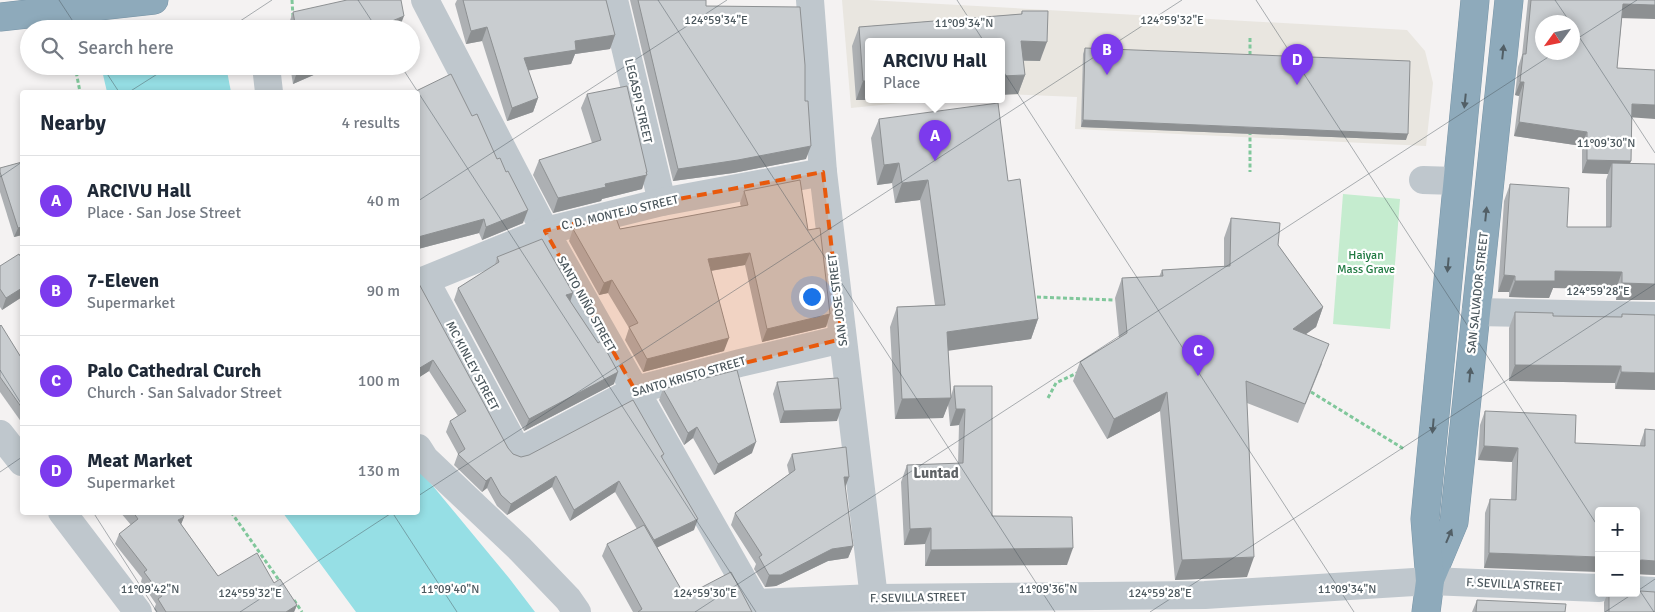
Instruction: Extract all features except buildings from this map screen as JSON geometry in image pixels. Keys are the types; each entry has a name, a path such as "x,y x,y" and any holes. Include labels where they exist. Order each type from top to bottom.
{"highway":[{"path":"0,17 154,0"},
{"name":"SAN SALVADOR STREET","path":"1426,612 1430,581 1425,519 1456,181 1475,0"},
{"name":"SAN SALVADOR STREET","path":"1430,581 1454,522 1509,0"}],"street":[{"name":"SANTO NIÑO STREET","path":"425,0 545,231 756,603"},
{"name":"LEGASPI STREET","path":"614,0 662,202"},
{"name":"SAN JOSE STREET","path":"810,0 823,172 874,598"},
{"path":"267,75 270,90"},
{"name":"C. D. MONTEJO STREET","path":"425,280 545,231 662,202 823,172"},
{"path":"1422,180 1456,181"},
{"name":"MC KINLEY STREET","path":"425,280 518,452"},
{"path":"1476,312 1655,316"},
{"name":"SANTO KRISTO STREET","path":"518,452 635,390 842,338"},
{"path":"0,434 20,459"},
{"path":"420,451 425,459 520,549 568,599 577,612"},
{"path":"64,515 138,612"},
{"name":"F. SEVILLA STREET","path":"756,603 874,598 1082,604 1205,604 1430,581 1595,588"},
{"path":"1640,590 1655,591"}],"path":[{"path":"292,0 294,20"},
{"path":"1250,38 1250,66"},
{"path":"77,75 80,90"},
{"path":"1250,121 1250,172"},
{"path":"1037,297 1115,300"},
{"path":"1048,398 1056,383 1071,377 1087,367"},
{"path":"1310,392 1405,450"},
{"path":"233,515 285,589"},
{"path":"291,596 302,612"}],"highlighted area":[{"path":"823,172 842,339 635,390 545,231 662,202"}],"shaded area":[{"path":"842,0 1407,30 1425,51 1433,83 1426,146 1075,129 1077,97 1005,94 1005,38 865,38 865,103 900,103 851,108"}],"green space":[{"name":"Haiyan Mass Grave","path":"1343,194 1400,199 1390,329 1333,324"}],"water":[{"path":"103,75 228,75 231,90 107,90"},
{"path":"420,470 535,612 356,612 284,515 420,515"}],"pier":[{"path":"91,0 217,0 221,20 93,20"}],"place":[{"name":"7-Eleven","path":"1107,75"},
{"name":"Meat Market","path":"1297,85"},
{"name":"ARCIVU Hall","path":"935,161"},
{"name":"Palo Cathedral Curch","path":"1198,376"}],"district":[{"name":"Luntad","path":"936,473"}]}
